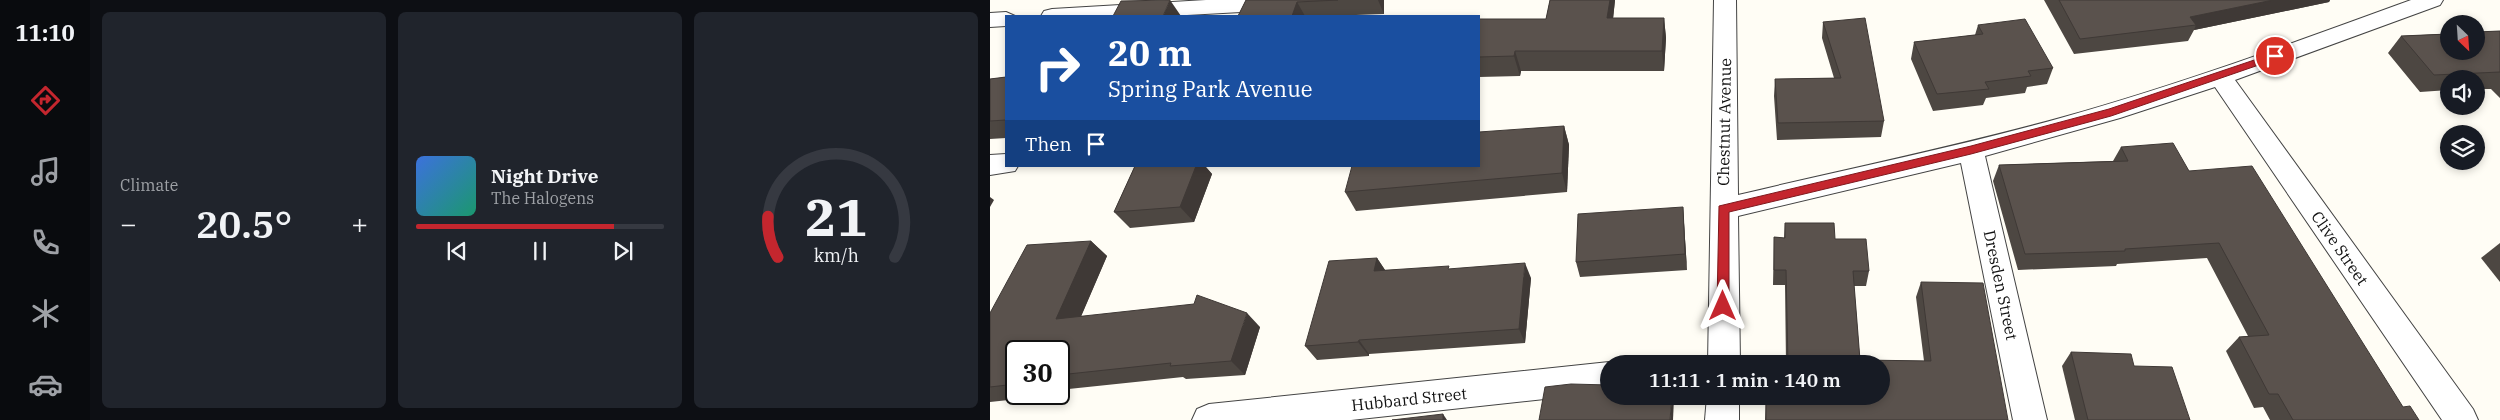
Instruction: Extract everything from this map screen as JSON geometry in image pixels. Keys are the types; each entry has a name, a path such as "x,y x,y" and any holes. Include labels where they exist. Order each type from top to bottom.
{"street":[{"path":"990,9 997,0"},
{"name":"Chestnut Avenue","path":"1724,355 1725,0"},
{"path":"1723,209 1971,150 2111,112 2220,76 2397,5 2432,0"},
{"path":"1071,15 1241,6"},
{"path":"990,20 1005,19"},
{"name":"Clive Street","path":"2220,76 2461,420"},
{"name":"Dresden Street","path":"1971,150 2030,420"},
{"path":"990,166 1005,164"},
{"name":"Hubbard Street","path":"1209,420 1600,379"},
{"path":"1722,420 1723,405"}],"building":[{"path":"1170,0 1163,15 1114,15 1121,1"},
{"path":"1246,0 1338,0 1297,2 1292,15 1238,15"},
{"path":"1550,0 1610,0 1607,18 1664,18 1662,51 1515,51 1514,56 1480,57 1480,19 1546,19"},
{"path":"2059,0 2273,0 2190,17 2196,25 2080,39"},
{"path":"1865,18 1884,121 1778,123 1775,79 1841,78 1823,22"},
{"path":"2025,19 2053,68 2028,71 2031,76 1985,82 1989,89 1937,94 1914,42 1983,34 1978,25"},
{"path":"2500,31 2500,72 2440,70 2440,75 2434,75 2401,36 2440,34 2440,60 2485,60 2485,32"},
{"path":"1005,77 1005,120 990,121 990,79"},
{"path":"1564,126 1562,173 1345,192 1352,167 1480,167 1480,132"},
{"path":"2173,143 2189,171 2252,166 2403,407 2410,406 2419,420 2293,420 2278,394 2269,394 2239,337 2269,335 2219,243 2125,249 2125,251 2025,254 1999,165 2128,161 2121,147"},
{"path":"1135,167 1196,167 1180,207 1114,212"},
{"path":"1683,207 1685,254 1576,262 1578,214"},
{"path":"1785,223 1834,223 1835,239 1866,239 1869,271 1853,271 1860,355 1788,355 1786,270 1774,270 1774,237 1785,238"},
{"path":"1091,241 1056,319 1194,304 1197,295 1247,313 1231,361 1170,366 1171,363 1070,374 1070,340 1005,340 1005,385 990,387 990,313 1027,245"},
{"path":"1377,258 1374,271 1449,266 1448,269 1525,263 1519,329 1359,340 1358,342 1305,346 1329,261"},
{"path":"1921,282 1983,283 2008,420 1766,420 1766,405 1890,405 1890,360 1931,361"},
{"path":"2071,352 2131,354 2134,366 2172,367 2190,420 2088,420"},
{"path":"1571,384 1600,385 1600,405 1671,405 1670,420 1539,420 1545,387"},
{"path":"1443,414 1443,420 1392,420"}],"route":[{"path":"1723,306 1723,209 1971,150 2111,112 2275,56"}]}
